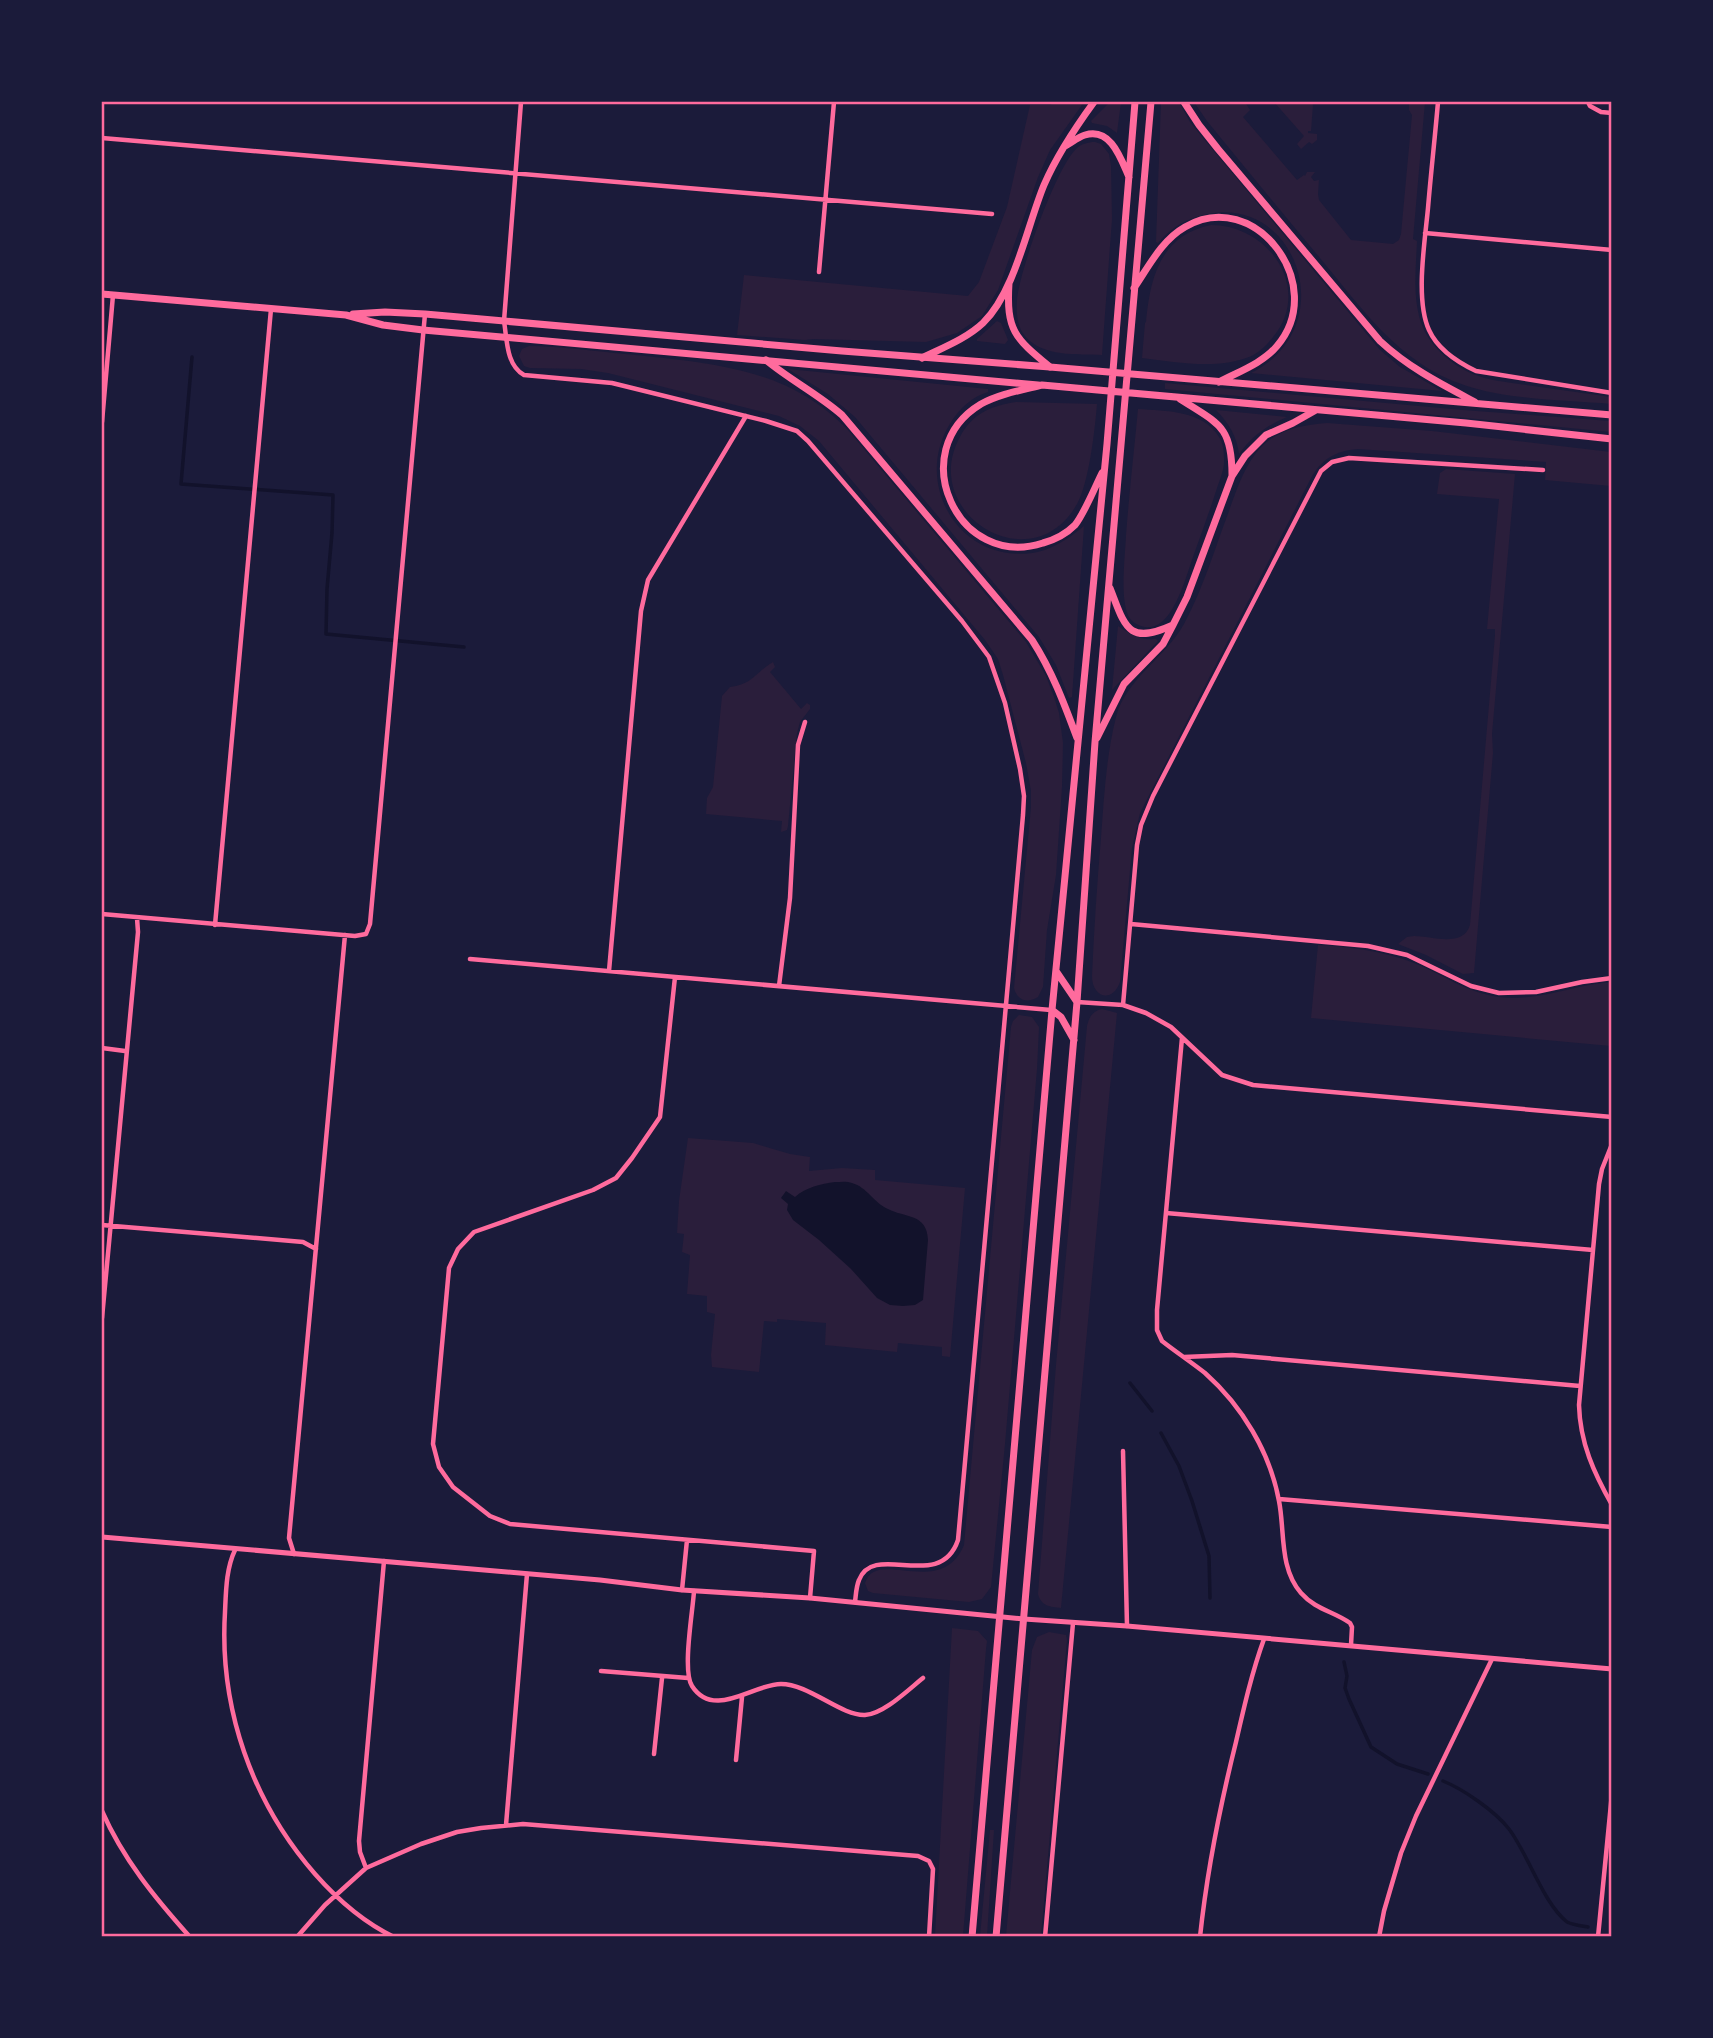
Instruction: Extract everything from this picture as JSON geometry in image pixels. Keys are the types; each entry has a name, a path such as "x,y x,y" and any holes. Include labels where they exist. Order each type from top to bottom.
{"main road":[{"path":"922,358 964,337 982,324 996,306 1009,283 1054,163 1094,102"},
{"path":"972,1937 1052,1010 1118,321 1135,102"},
{"path":"996,1937 1074,1040 1108,584 1152,102"},
{"path":"1184,102 1206,133 1380,341 1422,374 1480,405"},
{"path":"1064,147 1084,135 1102,137 1116,149 1129,177"},
{"path":"1134,289 1163,245 1175,233 1198,221 1224,218 1237,221 1262,233 1273,242 1282,254 1293,279 1295,302 1290,326 1267,355 1218,383"},
{"path":"1009,283 1008,306 1014,331 1023,345 1050,367"},
{"path":"102,294 346,315 385,312 425,314 1612,415"},
{"path":"346,315 383,325 423,330 1177,397 1612,439"},
{"path":"766,360 842,415 1032,640 1056,681 1078,741"},
{"path":"1042,385 993,398 984,403 965,416 952,435 944,455 943,480 958,516 975,532 999,544 1011,547 1035,546 1063,535 1076,524 1104,470"},
{"path":"1177,397 1214,420 1221,428 1230,445 1232,476"},
{"path":"1095,742 1124,684 1163,644 1173,625 1187,597 1232,476 1255,444 1266,435 1316,410"},
{"path":"1108,584 1123,621 1134,631 1155,633 1173,625"},
{"path":"1056,971 1077,1002"},
{"path":"1052,1010 1061,1017 1074,1040"}],"street":[{"path":"522,102 504,321 513,365 524,375 612,383 797,431 968,628 989,657 1005,703 1020,769 1024,796 958,1540 948,1557 935,1564 873,1566 864,1572 859,1580 855,1602"},
{"path":"819,272 834,102"},
{"path":"1438,102 1422,271 1425,316 1433,337 1446,353 1476,371 1612,393"},
{"path":"1588,102 1601,112 1612,113"},
{"path":"102,138 992,215"},
{"path":"1425,233 1612,250"},
{"path":"102,422 113,295"},
{"path":"215,925 271,308"},
{"path":"102,914 345,935 366,934 370,923 425,314"},
{"path":"609,971 641,611 648,580 746,416"},
{"path":"1123,1005 1137,845 1142,820 1319,474 1332,462 1341,459 1543,470"},
{"path":"779,986 790,898 798,745 805,722"},
{"path":"102,1318 138,932 137,918"},
{"path":"1130,924 1368,946 1407,955 1471,986 1499,993 1536,992 1612,978"},
{"path":"294,1554 289,1538 345,935"},
{"path":"470,959 1052,1010"},
{"path":"675,977 660,1117 632,1158 616,1178 593,1190 474,1232 458,1249 449,1268 433,1444 439,1467 453,1487 489,1516 510,1524 814,1551 810,1598"},
{"path":"1077,1002 1123,1005 1141,1010 1164,1022 1223,1075 1260,1086 1612,1117"},
{"path":"1182,1038 1157,1330 1160,1339 1213,1382 1245,1419 1266,1459 1279,1499 1286,1564 1291,1578 1309,1601 1350,1623 1351,1645"},
{"path":"102,1048 125,1051"},
{"path":"1612,1144 1600,1180 1579,1418 1585,1450 1612,1505"},
{"path":"1166,1213 1593,1250"},
{"path":"102,1225 303,1242 316,1249"},
{"path":"1183,1357 1232,1355 1580,1386"},
{"path":"1123,1451 1127,1626"},
{"path":"1279,1499 1612,1527"},
{"path":"102,1537 600,1580 682,1590 810,1598 1612,1669"},
{"path":"682,1590 687,1540"},
{"path":"235,1550 229,1563 223,1631 226,1675 235,1727 250,1771 279,1828 302,1859 336,1896 369,1923 394,1937"},
{"path":"366,1868 359,1841 384,1562"},
{"path":"506,1825 527,1574"},
{"path":"694,1591 688,1678 701,1696 728,1700 769,1685 785,1684 851,1712 866,1715 887,1707 923,1678"},
{"path":"1045,1937 1073,1623"},
{"path":"1200,1937 1209,1868 1225,1787 1264,1639"},
{"path":"1379,1937 1394,1873 1411,1828 1492,1659"},
{"path":"601,1671 688,1678"},
{"path":"654,1754 662,1678"},
{"path":"736,1760 742,1697"},
{"path":"1598,1937 1612,1793"},
{"path":"102,1811 128,1862 190,1937"},
{"path":"297,1937 317,1913 366,1868 457,1832 506,1825 541,1824 918,1856 929,1861 933,1869 929,1937"}],"shaded area":[{"path":"1055,102 1084,102 1050,150 998,290 982,316 957,333 926,342 805,340 737,335 744,275 968,296 979,282 1007,207 1030,105 1050,105"},
{"path":"1110,102 1121,102 1117,133 1107,126 1091,121"},
{"path":"1161,102 1179,102 1190,122 1380,350 1400,367 1442,391 1251,373 1279,353 1295,327 1301,298 1297,270 1285,245 1265,225 1239,214 1208,214 1193,218 1156,242"},
{"path":"1194,102 1246,104 1250,110 1243,117 1297,180 1307,172 1315,172 1311,177 1314,181 1319,180 1319,200 1351,240 1393,244 1399,240 1401,234 1412,115 1409,102 1425,102 1413,239 1417,241 1417,307 1427,335 1447,358 1464,370 1479,376 1611,397 1611,404 1499,394 1464,385 1419,362 1399,347 1364,311"},
{"path":"1274,102 1321,102 1313,104 1311,131 1308,131 1317,134 1317,140 1312,144 1309,142 1301,149 1297,144 1304,136"},
{"path":"1095,142 1101,144 1109,154 1111,166 1112,219 1102,355 1061,353 1041,348 1025,336 1018,319 1019,286 1031,245 1059,177 1076,149"},
{"path":"1211,225 1232,228 1251,236 1267,248 1279,263 1286,280 1288,299 1284,318 1262,349 1236,361 1196,364 1142,358 1151,289 1161,260 1180,238"},
{"path":"997,321 1001,323 1008,340 1005,344 977,341 977,339"},
{"path":"529,346 661,358 734,369 775,381 813,401 848,430 1026,642 1046,676 1054,697 1063,743 1056,875 1047,930 1043,987 1038,997 1023,1000 1014,988 1031,791 1003,675 998,659 985,640 819,441 800,426 779,416 608,373 581,369 530,368 524,366 519,356 522,349"},
{"path":"788,369 988,389 988,392 958,412 940,445 937,469 940,492 949,514 964,532 983,545 1006,553 1046,550 1084,526 1072,697 1069,698 1056,665 1039,637 855,417 828,394"},
{"path":"1165,383 1611,421 1611,432 1165,389"},
{"path":"1016,402 1097,404 1088,470 1077,504 1057,527 1034,538 1009,538 986,529 967,513 954,491 951,465 965,429 983,412"},
{"path":"1138,409 1183,414 1203,422 1219,437 1224,455 1221,477 1178,597 1166,618 1150,627 1137,624 1129,618 1124,588 1127,520"},
{"path":"1216,410 1287,417 1260,432 1239,454 1232,430"},
{"path":"1327,423 1432,431 1611,452 1611,486 1545,480 1546,462 1358,449 1336,454 1324,461 1310,480 1140,813 1132,848 1120,982 1112,993 1103,995 1095,989 1092,976 1095,924 1108,762 1121,703 1184,624 1203,583 1240,481 1256,453 1270,439 1287,430"},
{"path":"1446,469 1515,474 1474,973 1463,974 1398,944 1407,937 1414,936 1454,939 1466,932 1470,925 1495,635 1495,629 1487,629 1499,499 1437,494 1440,473"},
{"path":"1118,626 1136,636 1158,641 1112,690"},
{"path":"773,662 775,667 770,672 801,709 807,703 810,705 797,733 788,826 787,830 781,832 782,821 706,814 707,798 713,787 722,696 730,687 749,681"},
{"path":"1318,945 1391,955 1475,991 1499,997 1528,997 1611,982 1611,1046 1311,1018"},
{"path":"1102,1009 1117,1013 1061,1608 1044,1603 1038,1594 1087,1026 1092,1015"},
{"path":"1019,1015 1032,1017 1039,1027 1037,1069 991,1587 982,1599 969,1602 873,1593 868,1591 865,1583 871,1573 882,1570 925,1572 940,1569 954,1561 964,1545 1011,1027"},
{"path":"688,1138 753,1143 810,1157 809,1171 842,1168 875,1170 875,1180 965,1188 950,1357 942,1356 942,1347 898,1343 897,1352 825,1345 826,1323 777,1319 777,1322 764,1321 759,1372 712,1367 715,1314 707,1312 707,1296 687,1294 690,1255 682,1252 684,1234 677,1233"},
{"path":"835,1182 857,1185 883,1206 914,1218 924,1225 928,1240 923,1300 915,1305 903,1306 890,1305 877,1298 851,1269 793,1220 787,1210 788,1204 781,1198 786,1191 795,1197 809,1188"},
{"path":"952,1628 978,1631 987,1641 963,1936 935,1936"},
{"path":"1049,1632 1066,1635 1067,1640 1041,1936 1006,1936 1032,1650 1037,1637"},
{"path":"990,1830 994,1830 987,1936 980,1936"}],"waterway":[{"path":"192,357 181,484 333,495 326,634 464,647"},
{"path":"1130,1383 1152,1411"},
{"path":"1161,1433 1179,1466 1209,1556 1210,1598"},
{"path":"1344,1662 1347,1676 1345,1688 1371,1747 1397,1764 1428,1774"},
{"path":"1443,1781 1478,1801 1503,1822 1516,1839 1558,1914 1567,1922 1588,1927"}]}
